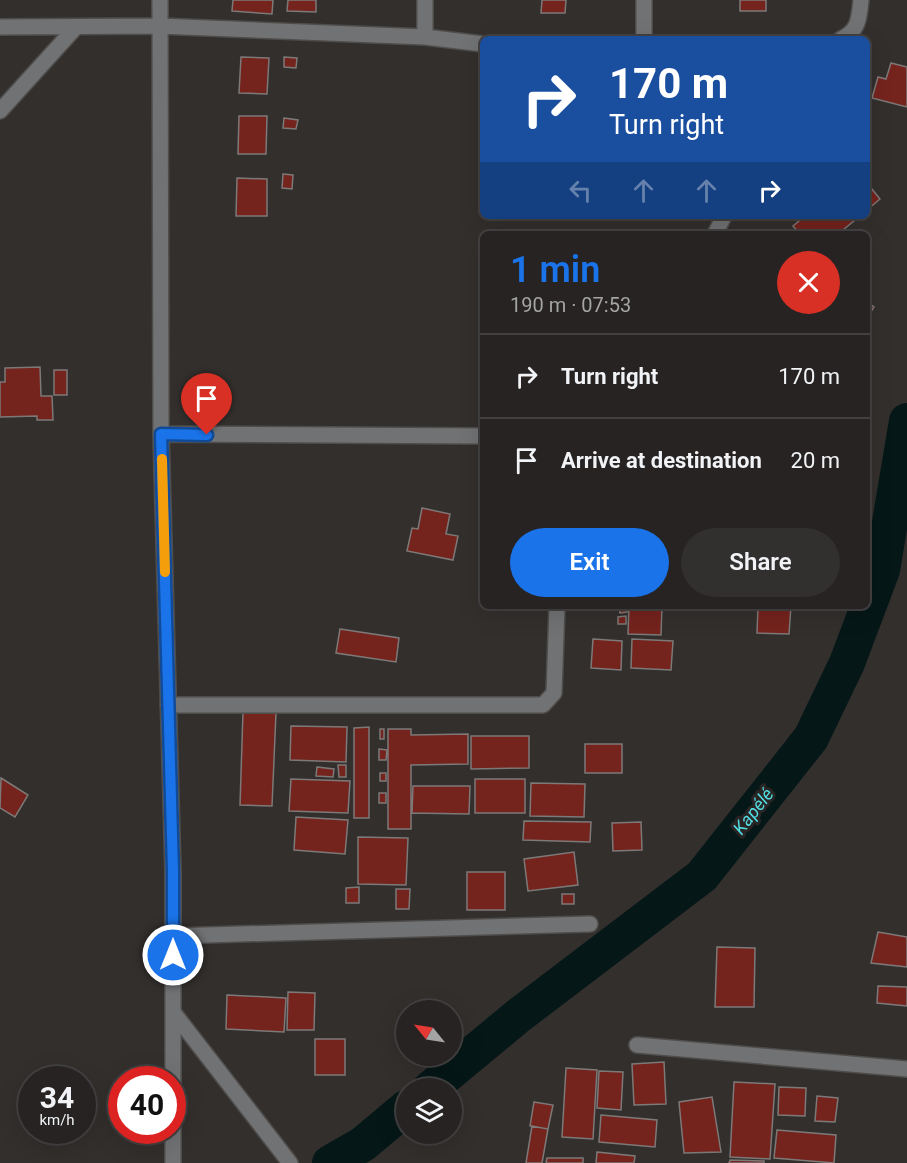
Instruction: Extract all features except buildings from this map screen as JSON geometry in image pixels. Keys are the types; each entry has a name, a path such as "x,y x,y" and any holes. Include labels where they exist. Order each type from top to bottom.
{"street":[{"path":"160,0 161,434 173,936 173,1163"},
{"path":"425,0 425,37"},
{"path":"644,0 644,36"},
{"path":"847,36 859,23 861,0"},
{"path":"0,27 159,27 425,37 480,44"},
{"path":"0,111 76,27"},
{"path":"161,434 480,436"},
{"path":"168,705 543,705 554,693 557,609"},
{"path":"173,936 590,924"},
{"path":"173,1012 290,1163"},
{"path":"637,1045 907,1069"}],"waterway":[{"name":"Kapélé","path":"870,602 882,570 907,421"},
{"name":"Kapélé","path":"443,1078 518,1016 702,876 811,738 847,663 867,609"},
{"name":"Kapélé","path":"330,1163 363,1144 396,1116"}],"slow traffic":[{"path":"162,459 165,572"}],"route":[{"path":"173,955 173,872 161,434 207,435"}]}
